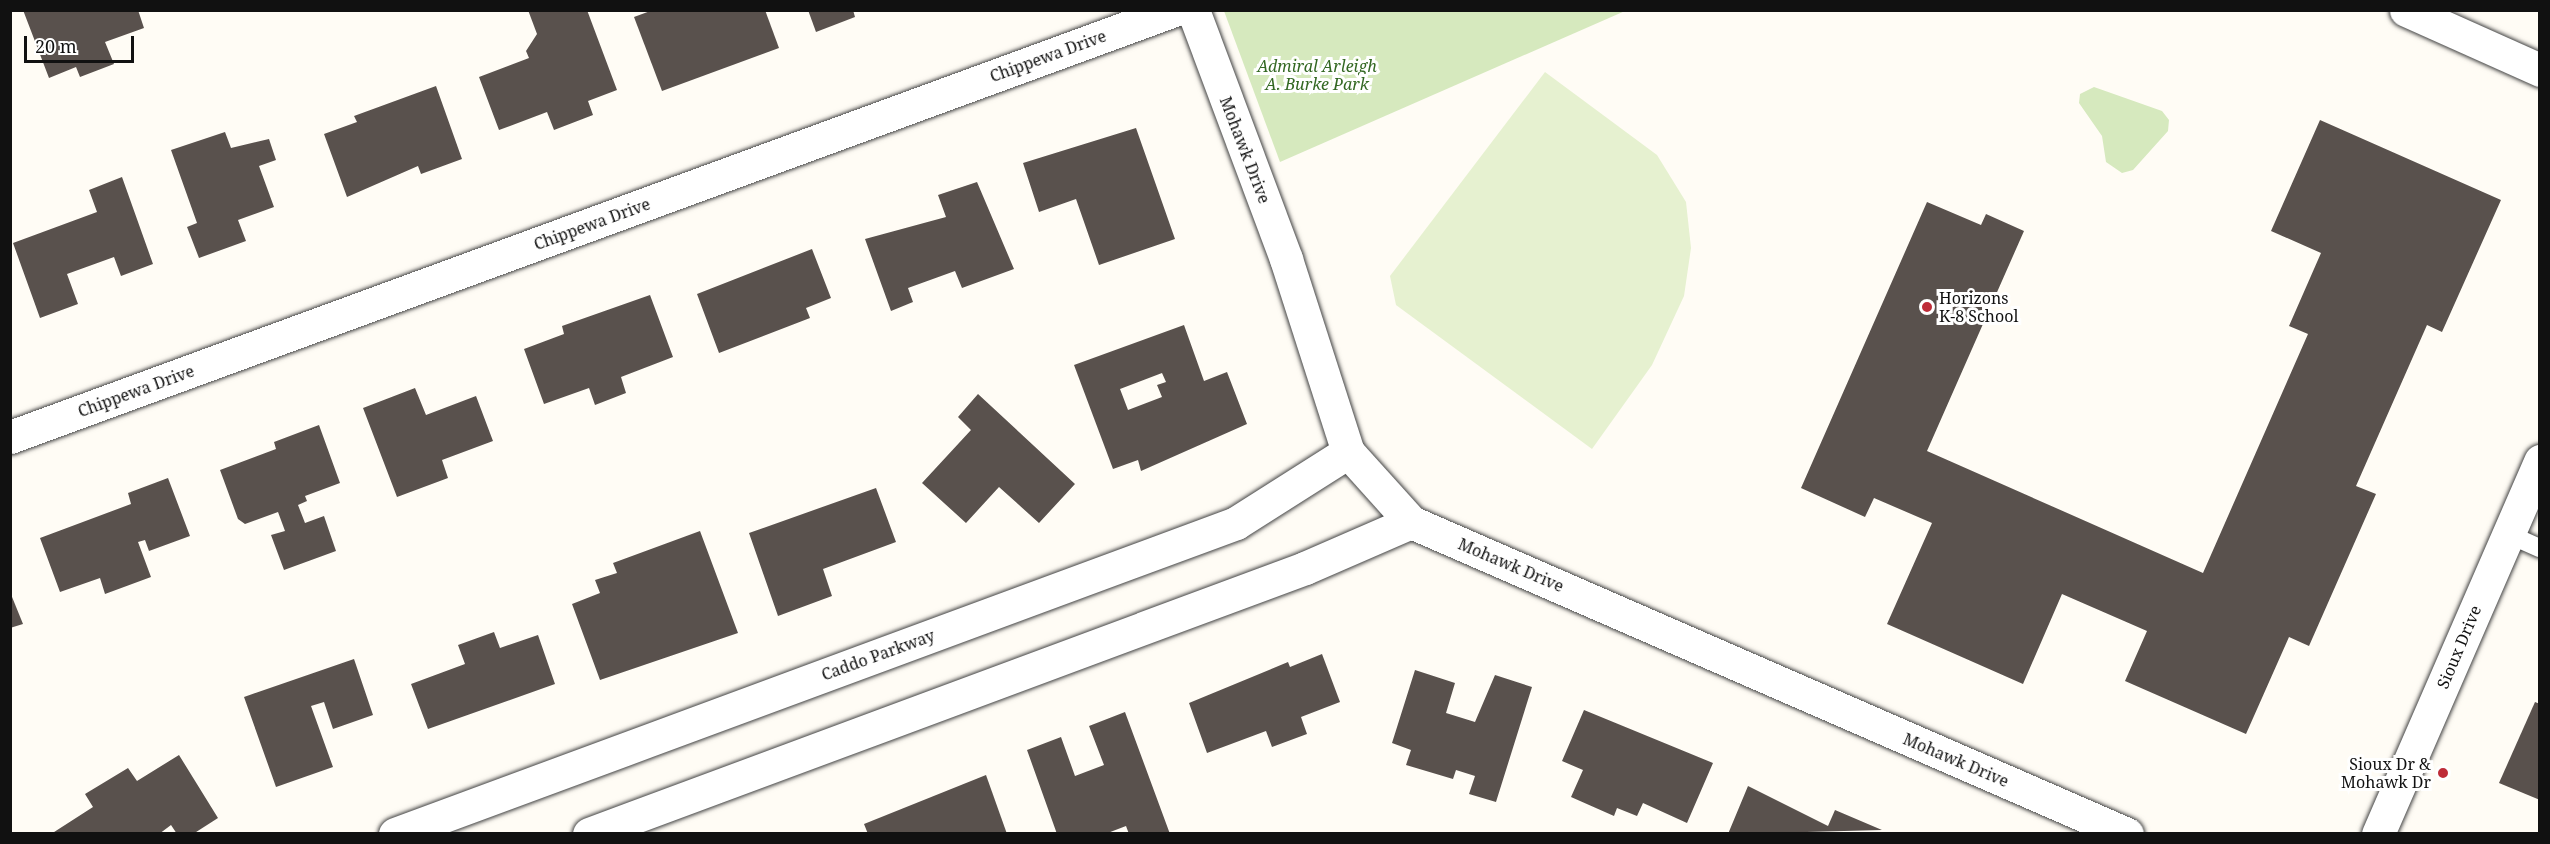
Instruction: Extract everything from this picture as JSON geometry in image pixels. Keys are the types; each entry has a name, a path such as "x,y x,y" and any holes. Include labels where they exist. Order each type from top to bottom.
{"street":[{"name":"Chippewa Drive","path":"10,437 1174,10"},
{"name":"Mohawk Drive","path":"1193,10 1286,259 1348,452 1411,522 2127,834"},
{"path":"2406,10 2540,70"},
{"name":"Caddo Parkway","path":"395,834 1236,523 1348,452"},
{"name":"Sioux Drive","path":"2378,834 2540,461"},
{"path":"589,834 1305,568 1411,522"}],"lane":[{"path":"2508,534 2540,548"}],"green space":[{"name":"Admiral Arleigh A. Burke Park","path":"1224,10 1625,11 1280,162"},
{"path":"1545,72 1657,155 1686,202 1691,248 1684,296 1652,365 1592,449 1396,305 1390,276"},
{"path":"2094,87 2162,111 2169,120 2168,131 2133,170 2122,173 2106,162 2102,136 2079,103 2080,94"}],"building":[{"path":"23,10 138,10 144,28 105,42 114,64 80,77 76,67 49,78"},
{"path":"528,10 587,10 617,90 588,101 593,115 554,130 547,112 499,130 479,77 529,58 526,51 537,34"},
{"path":"653,10 765,10 779,48 662,91 634,17"},
{"path":"808,10 853,10 855,17 816,32"},
{"path":"436,86 462,159 421,174 418,166 347,197 324,134 357,122 354,116"},
{"name":"Horizons K-8 School","path":"2320,120 2501,200 2442,332 2427,325 2356,486 2376,494 2309,646 2289,637 2246,734 2125,681 2147,631 2062,594 2023,684 1887,624 1932,523 1874,498 1865,517 1801,488 1927,202 1981,225 1986,214 2024,231 1927,451 2203,573 2308,334 2289,326 2321,253 2271,231"},
{"path":"1136,128 1175,239 1099,265 1076,199 1039,212 1023,163"},
{"path":"225,132 231,148 269,139 276,160 259,166 274,207 238,220 246,241 199,258 187,227 197,223 171,150"},
{"path":"122,177 153,264 121,276 114,257 67,274 78,304 40,318 13,243 97,212 89,190"},
{"path":"977,182 1014,269 962,288 955,271 908,288 913,302 891,311 865,239 946,217 938,195"},
{"path":"812,249 831,298 806,308 810,318 719,353 697,294"},
{"path":"650,295 673,357 621,377 626,393 595,405 589,388 544,404 524,349 564,334 562,326"},
{"path":"1184,325 1204,381 1227,372 1247,424 1141,471 1138,460 1113,469 1074,365","holes":["1162,373 1166,382 1157,385 1162,397 1128,410 1120,389"]},
{"path":"415,388 426,415 476,396 493,441 442,460 448,478 397,497 363,408"},
{"path":"978,394 1075,484 1039,523 999,487 966,523 922,483 971,430 958,417"},
{"path":"319,425 340,483 305,496 307,501 298,505 305,523 324,516 336,551 284,570 271,535 285,531 278,512 245,524 238,519 220,470 276,449 274,442"},
{"path":"168,478 190,536 149,551 145,540 138,542 151,577 105,594 100,578 60,592 40,538 131,504 128,493"},
{"path":"876,488 896,542 823,569 832,596 778,616 749,533"},
{"path":"700,531 738,633 600,680 572,604 600,593 595,580 617,573 613,563"},
{"path":"10,592 23,624 10,628"},
{"path":"494,632 500,648 538,635 555,684 428,729 411,684 465,664 458,645"},
{"path":"1322,654 1340,702 1301,717 1307,734 1272,747 1266,731 1207,753 1189,703 1288,662 1290,667"},
{"path":"354,659 373,715 333,729 324,702 311,706 333,767 276,787 244,697"},
{"path":"1415,670 1455,683 1446,713 1475,722 1495,675 1532,687 1496,802 1469,794 1475,776 1456,770 1453,779 1406,765 1411,750 1392,743"},
{"path":"2535,702 2540,704 2540,800 2499,783"},
{"path":"1584,710 1713,763 1687,823 1643,803 1637,816 1617,808 1614,816 1571,797 1583,770 1562,761"},
{"path":"1125,712 1170,834 1129,834 1126,826 1105,834 1057,834 1027,750 1061,737 1075,776 1104,765 1089,726"},
{"path":"179,755 218,818 193,834 177,834 171,825 159,834 51,834 93,807 85,794 128,768 137,781"},
{"path":"986,775 1007,834 868,834 864,824"},
{"path":"1748,786 1828,826 1835,810 1882,830 1728,834"}],"place":[{"name":"Horizons K-8 School","path":"1927,307"},
{"name":"Sioux Dr & Mohawk Dr","path":"2443,773"}]}
